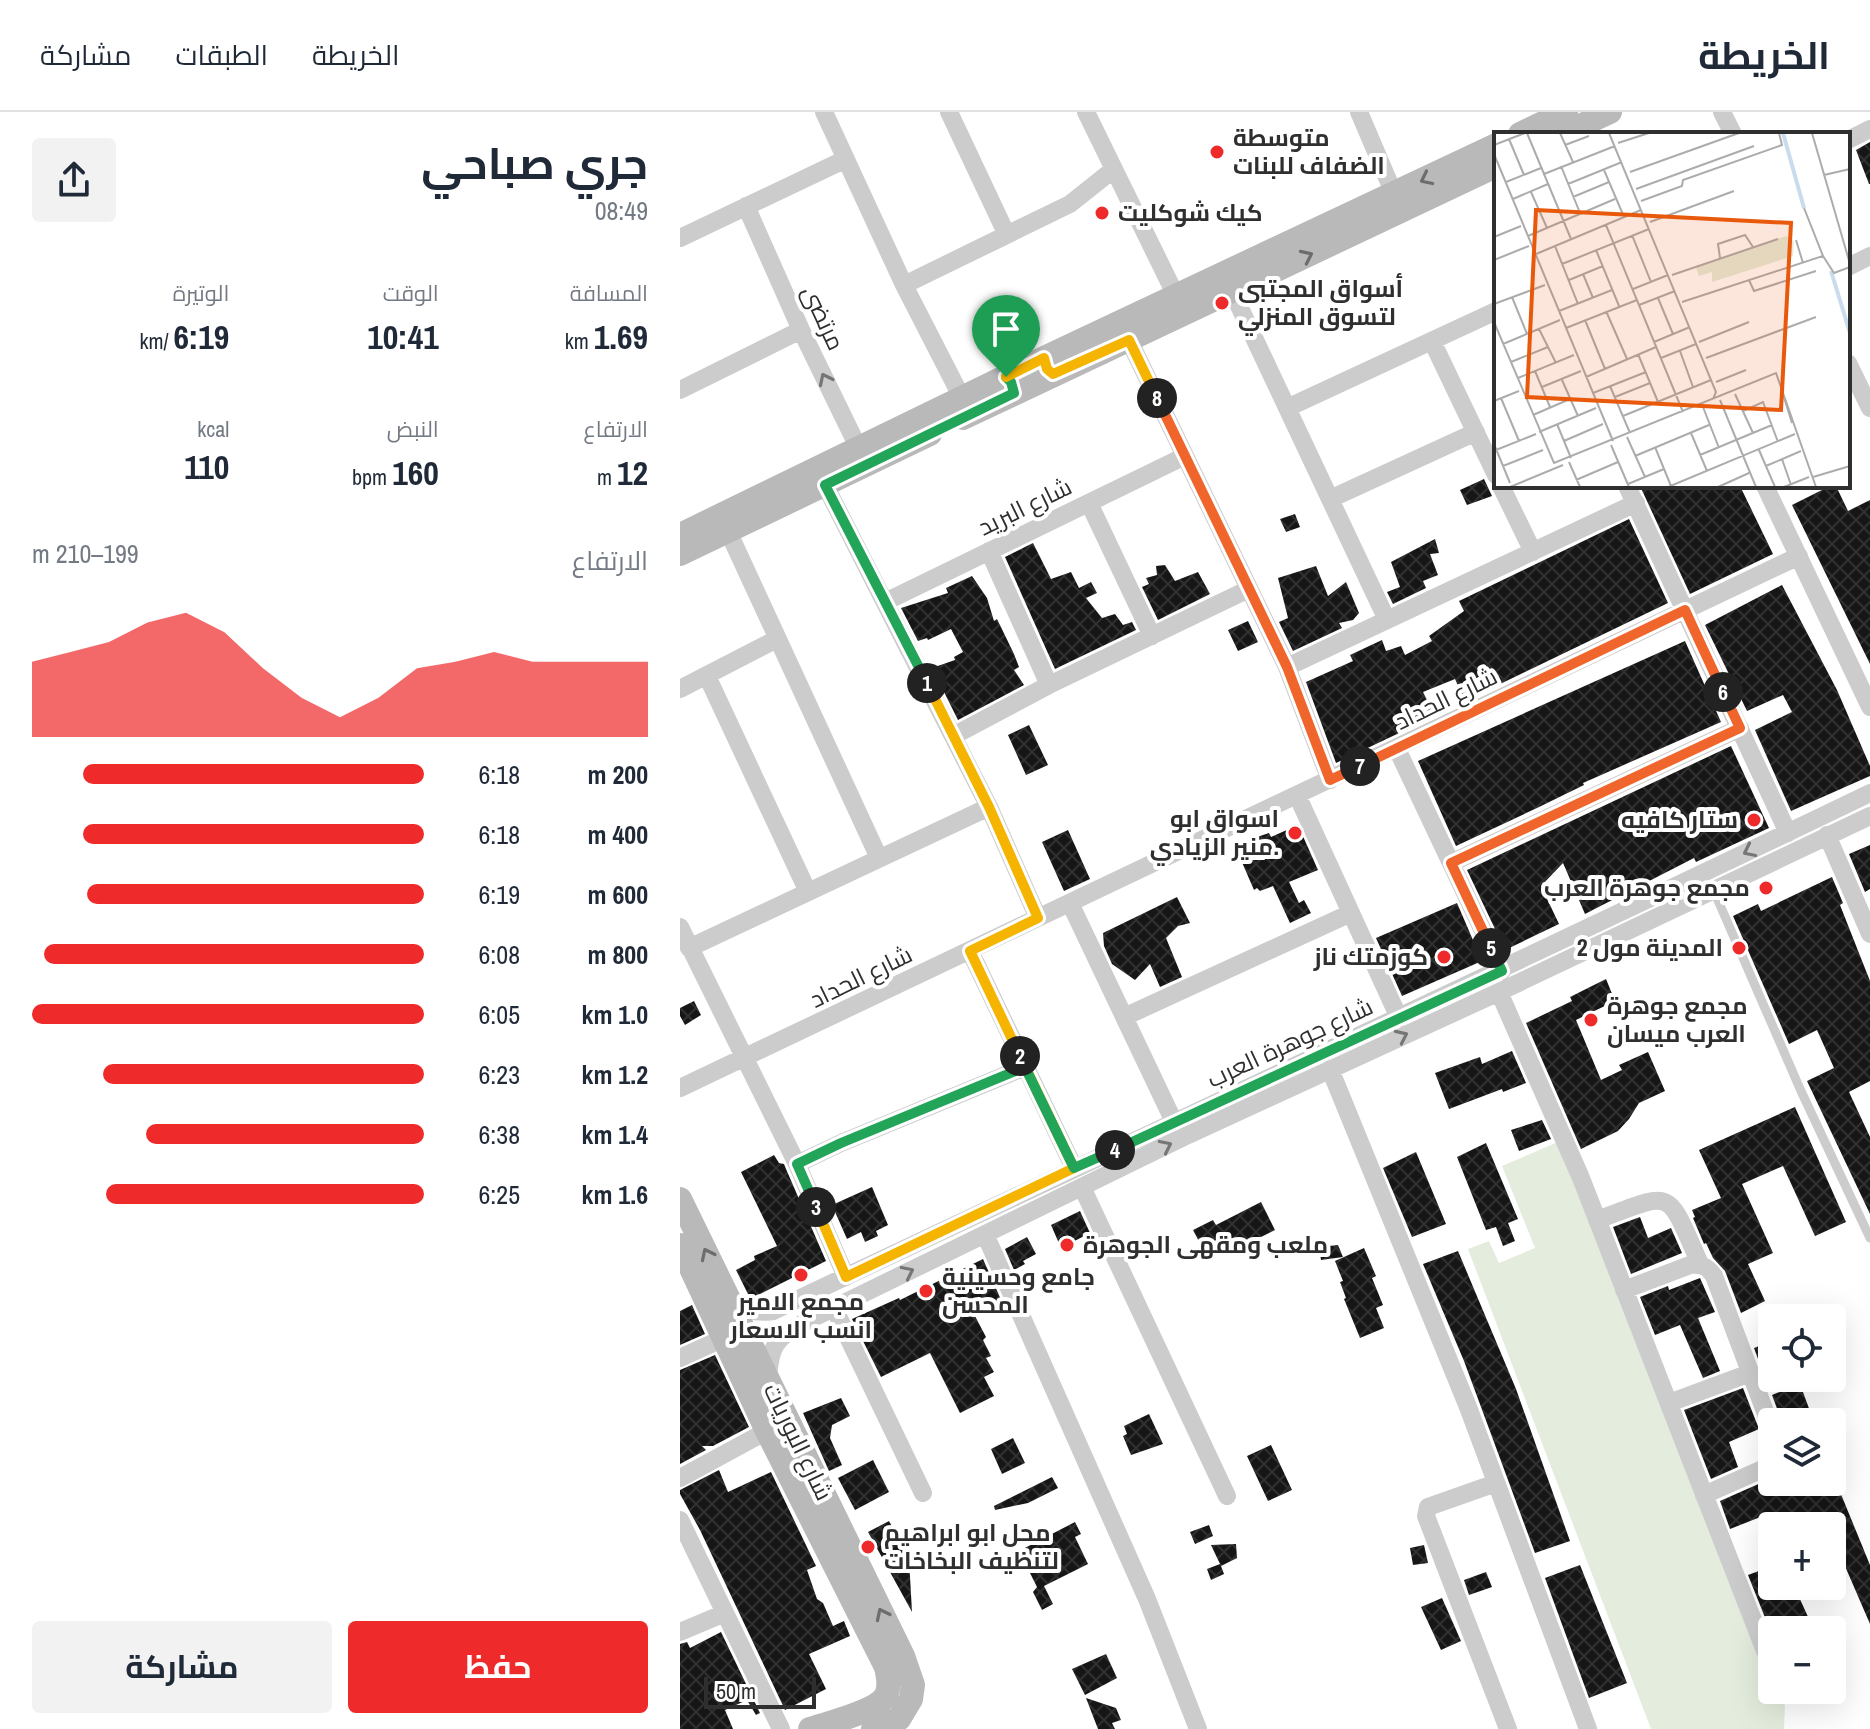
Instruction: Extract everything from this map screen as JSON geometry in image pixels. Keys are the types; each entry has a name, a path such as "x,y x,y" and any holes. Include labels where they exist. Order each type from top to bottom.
{"street":[{"path":"824,112 904,285 963,400"},
{"path":"949,112 1006,233"},
{"path":"1086,112 1177,298"},
{"path":"1359,112 1394,194"},
{"path":"1722,112 1732,132"},
{"path":"1530,132 1589,120"},
{"path":"1567,132 1589,120"},
{"path":"1850,139 1870,129"},
{"path":"680,554 825,485 1177,298 1494,146"},
{"path":"680,238 846,159"},
{"path":"1048,366 1129,340 1494,167"},
{"path":"904,285 1070,204 1114,169"},
{"name":"مرتضى","path":"746,206 801,330 859,449"},
{"path":"1850,266 1870,256"},
{"path":"1232,291 1387,620"},
{"path":"1287,408 1494,312"},
{"path":"680,390 801,330"},
{"path":"1129,340 1287,667 1330,780"},
{"path":"1432,341 1494,471"},
{"path":"1850,366 1865,386 1870,408"},
{"path":"680,535 963,400 1010,385"},
{"path":"1330,499 1476,432"},
{"name":"شارع البريد","path":"885,602 1185,456"},
{"path":"825,485 989,807 1038,918"},
{"path":"1502,488 1533,552"},
{"path":"1628,488 1788,833"},
{"path":"1766,488 1870,707"},
{"path":"1089,503 1152,636"},
{"path":"1287,667 1636,503"},
{"path":"728,531 879,858"},
{"path":"989,551 1049,685"},
{"name":"شارع الحداد","path":"680,1088 1799,556"},
{"path":"953,736 1049,685 1249,589"},
{"path":"680,689 777,639"},
{"path":"1852,669 1870,659"},
{"path":"707,676 808,892"},
{"path":"1451,863 1740,728"},
{"path":"1397,749 1502,971"},
{"name":"شارع جوهرة العرب","path":"728,1297 747,1310 773,1311 1502,971 1870,793"},
{"path":"1297,795 1399,1018"},
{"path":"689,948 989,807"},
{"name":"شارع جوهرة العرب","path":"768,1381 771,1353 783,1334 1082,1187 1870,816"},
{"path":"1827,835 1870,934"},
{"path":"1070,903 1175,1124"},
{"path":"1124,1017 1351,913"},
{"path":"680,927 797,1164 846,1277"},
{"path":"970,951 1074,1168"},
{"path":"1499,992 1597,1220 1758,1633"},
{"path":"797,1164 1025,1067"},
{"path":"1330,1069 1468,1407 1588,1729"},
{"path":"1082,1187 1227,1496"},
{"name":"شارع البوريات","path":"680,1199 768,1381 830,1533 851,1575 886,1667 901,1684"},
{"path":"1597,1220 1655,1199 1667,1201 1677,1211 1700,1264 1714,1276 1764,1408"},
{"path":"985,1234 1147,1599 1198,1729"},
{"name":"شارع البوريات","path":"680,1245 767,1431 830,1533"},
{"path":"1624,1290 1700,1264"},
{"path":"834,1308 923,1493"},
{"path":"680,1358 724,1338"},
{"path":"1669,1403 1750,1373"},
{"path":"680,1478 767,1431"},
{"path":"1704,1495 1758,1471"},
{"path":"1496,1483 1428,1507 1426,1516 1508,1729"},
{"path":"680,1520 781,1729"},
{"path":"680,1632 725,1613"},
{"path":"810,1729 876,1705 901,1684 911,1699 899,1719 873,1729"}],"lane":[{"path":"1713,889 1801,1091 1870,1238"}],"green space":[{"path":"1560,1141 1758,1643 1758,1704 1784,1704 1784,1729 1651,1729 1468,1249 1489,1241 1499,1263 1535,1248 1502,1166"}],"building":[{"path":"1870,142 1870,184 1869,184 1856,150"},
{"path":"1484,479 1492,496 1467,505 1460,490"},
{"path":"1641,488 1741,488 1773,554 1690,594"},
{"path":"1826,488 1837,488 1848,511 1870,500 1870,664 1792,505"},
{"path":"1295,514 1300,527 1286,532 1280,519"},
{"path":"1629,519 1668,603 1465,701 1455,679 1423,692 1435,716 1336,763 1306,682 1353,661 1350,655 1382,640 1386,651 1401,646 1405,655 1432,641 1429,636 1464,611 1459,601"},
{"path":"1435,539 1439,553 1430,554 1438,575 1423,581 1426,588 1393,604 1387,592 1400,587 1391,562"},
{"path":"1033,543 1051,579 1071,572 1079,588 1091,582 1097,593 1086,598 1102,618 1115,614 1123,625 1132,622 1136,630 1055,669 1005,557"},
{"path":"1165,565 1175,581 1198,572 1210,594 1158,620 1142,587 1149,584 1146,578 1157,575 1156,566"},
{"path":"1316,566 1328,596 1346,582 1359,613 1353,620 1339,623 1342,628 1293,651 1279,622 1288,618 1278,578"},
{"path":"972,576 987,598 994,621 997,619 1014,654 1019,667 1014,670 1024,685 958,720 932,668 955,660 954,657 963,652 951,629 928,640 918,641 901,608 948,593 946,588"},
{"path":"1782,585 1837,690 1870,766 1870,776 1791,811 1755,730 1792,712 1783,695 1747,711 1705,625"},
{"path":"1248,621 1258,642 1238,651 1228,630"},
{"path":"1685,641 1721,722 1583,783 1456,846 1418,761"},
{"path":"1029,725 1048,765 1026,775 1008,735"},
{"path":"1731,746 1769,828 1696,862 1694,858 1585,914 1563,863 1541,886 1559,924 1505,950 1467,870"},
{"path":"1298,825 1318,870 1289,882 1299,903 1304,900 1311,913 1290,923 1273,886 1254,890 1241,860 1265,860 1254,838 1269,833 1271,837"},
{"path":"1068,830 1090,879 1064,891 1042,842"},
{"path":"1870,845 1870,889 1865,892 1849,854"},
{"path":"1832,877 1870,981 1870,1081 1849,1092 1870,1137 1870,1214 1807,1081 1834,1068 1817,1030 1789,1044 1733,916 1758,904 1761,911"},
{"path":"1177,897 1190,923 1178,926 1166,938 1182,977 1160,987 1150,964 1135,980 1112,964 1104,946 1103,933"},
{"path":"1457,903 1482,961 1402,996 1376,938"},
{"path":"1606,979 1615,1001 1576,1020 1601,1080 1622,1070 1619,1065 1648,1052 1665,1091 1639,1103 1618,1131 1581,1149 1526,1023 1572,1001 1570,997"},
{"path":"694,1001 701,1015 685,1025 680,1008"},
{"path":"1512,1051 1526,1083 1449,1109 1435,1073 1480,1057 1482,1064"},
{"path":"1795,1107 1846,1222 1815,1236 1783,1166 1742,1184 1773,1253 1748,1264 1765,1301 1741,1313 1725,1271 1704,1244 1693,1218 1692,1210 1721,1198 1699,1150"},
{"path":"1542,1120 1551,1139 1519,1151 1511,1130"},
{"path":"1486,1143 1518,1219 1508,1223 1515,1241 1503,1246 1496,1227 1486,1230 1457,1157"},
{"path":"1416,1152 1446,1224 1412,1237 1383,1168"},
{"path":"774,1155 779,1163 784,1164 826,1261 752,1298 736,1270 755,1260 754,1256 777,1246 741,1172"},
{"path":"872,1187 888,1225 876,1231 878,1236 865,1242 861,1232 847,1239 832,1205"},
{"path":"1261,1202 1275,1230 1235,1250 1230,1239 1205,1253 1193,1230 1213,1220 1216,1225"},
{"path":"1080,1211 1090,1233 1061,1248 1051,1225"},
{"path":"1640,1217 1648,1238 1671,1228 1682,1253 1631,1274 1613,1227"},
{"path":"1027,1237 1036,1254 1014,1270 1005,1249"},
{"path":"1338,1245 1343,1257 1321,1260 1319,1247"},
{"path":"1364,1248 1376,1276 1372,1278 1383,1305 1376,1308 1384,1328 1360,1338 1344,1299 1340,1282 1343,1281 1335,1261"},
{"path":"1458,1251 1516,1389 1570,1541 1535,1553 1464,1361 1423,1264"},
{"path":"983,1259 1002,1302 975,1316 986,1337 983,1340 991,1356 986,1358 994,1372 984,1377 994,1396 960,1413 930,1353 881,1377 852,1319 900,1300"},
{"path":"1700,1278 1715,1312 1698,1318 1720,1371 1703,1378 1680,1325 1655,1335 1640,1297"},
{"path":"692,1305 705,1334 680,1345 680,1311"},
{"path":"715,1355 749,1427 713,1446 702,1446 706,1450 680,1464 680,1370"},
{"path":"1743,1388 1758,1429 1729,1442 1738,1467 1711,1479 1684,1410"},
{"path":"1803,1392 1809,1408 1777,1408 1772,1395"},
{"path":"841,1398 850,1416 832,1425 830,1438 842,1465 829,1471 803,1413"},
{"path":"1149,1414 1163,1444 1131,1455 1123,1436 1127,1434 1124,1426"},
{"path":"1013,1438 1025,1463 1002,1474 991,1449"},
{"path":"1271,1445 1292,1490 1268,1501 1247,1456"},
{"path":"873,1460 889,1492 855,1510 838,1478"},
{"path":"719,1470 728,1492 771,1472 816,1566 807,1570 817,1599 823,1603 833,1626 844,1621 850,1636 809,1654 826,1689 785,1710 680,1494 680,1490"},
{"path":"1052,1477 1058,1488 1028,1503 995,1510 994,1506"},
{"path":"1758,1484 1758,1496 1842,1496 1870,1565 1870,1624 1846,1568 1846,1512 1758,1512 1758,1518 1730,1529 1720,1501"},
{"path":"889,1521 902,1544 908,1541 912,1612 868,1532"},
{"path":"1075,1522 1081,1534 1075,1537 1088,1564 1044,1586 1053,1604 1042,1610 1033,1592 1037,1587 1019,1551"},
{"path":"1209,1525 1213,1536 1195,1544 1190,1532"},
{"path":"1236,1544 1237,1558 1221,1566 1224,1574 1211,1580 1207,1569 1220,1564 1211,1545"},
{"path":"1424,1545 1428,1563 1413,1565 1410,1548"},
{"path":"1580,1565 1627,1683 1589,1698 1545,1578"},
{"path":"1758,1571 1758,1600 1748,1575"},
{"path":"1486,1572 1492,1587 1469,1595 1464,1580"},
{"path":"1442,1598 1461,1641 1441,1650 1421,1607"},
{"path":"1758,1600 1800,1600 1808,1616 1764,1616"},
{"path":"721,1632 760,1713 756,1715 747,1700 725,1710 733,1729 680,1729 680,1644 687,1642 690,1648"},
{"path":"1106,1654 1117,1678 1085,1695 1072,1669"},
{"path":"1086,1698 1116,1708 1121,1720 1112,1723 1115,1729 1098,1729"}],"place":[{"name":"متوسطة الضفاف للبنات","path":"1217,152"},
{"name":"كيك شوكليت","path":"1102,213"},
{"name":"أسواق المجتبى لتسوق المنزلي","path":"1222,303"},
{"name":"ستار كافيه","path":"1754,820"},
{"name":"اسواق ابو منير الزيادي.","path":"1295,833"},
{"name":"مجمع جوهرة العرب","path":"1766,888"},
{"name":"المدينة مول 2","path":"1739,948"},
{"name":"كوزمتك ناز","path":"1444,957"},
{"name":"مجمع جوهرة العرب ميسان","path":"1591,1020"},
{"name":"ملعب ومقهى الجوهرة","path":"1067,1245"},
{"name":"مجمع الامير انسب الاسعار","path":"801,1275"},
{"name":"جامع وحسينية المحسن","path":"926,1291"},
{"name":"محل ابو ابراهيم لتنظيف البخاخات","path":"868,1547"}],"route":[{"path":"1006,377 1014,393 825,485 989,807 1038,918 970,951 1074,1168 846,1277 797,1164 1025,1067 1074,1168 1175,1124 1502,971 1451,863 1740,728 1685,610 1330,780 1287,667 1129,340 1053,374 1047,369 1044,358 1006,377"}]}
